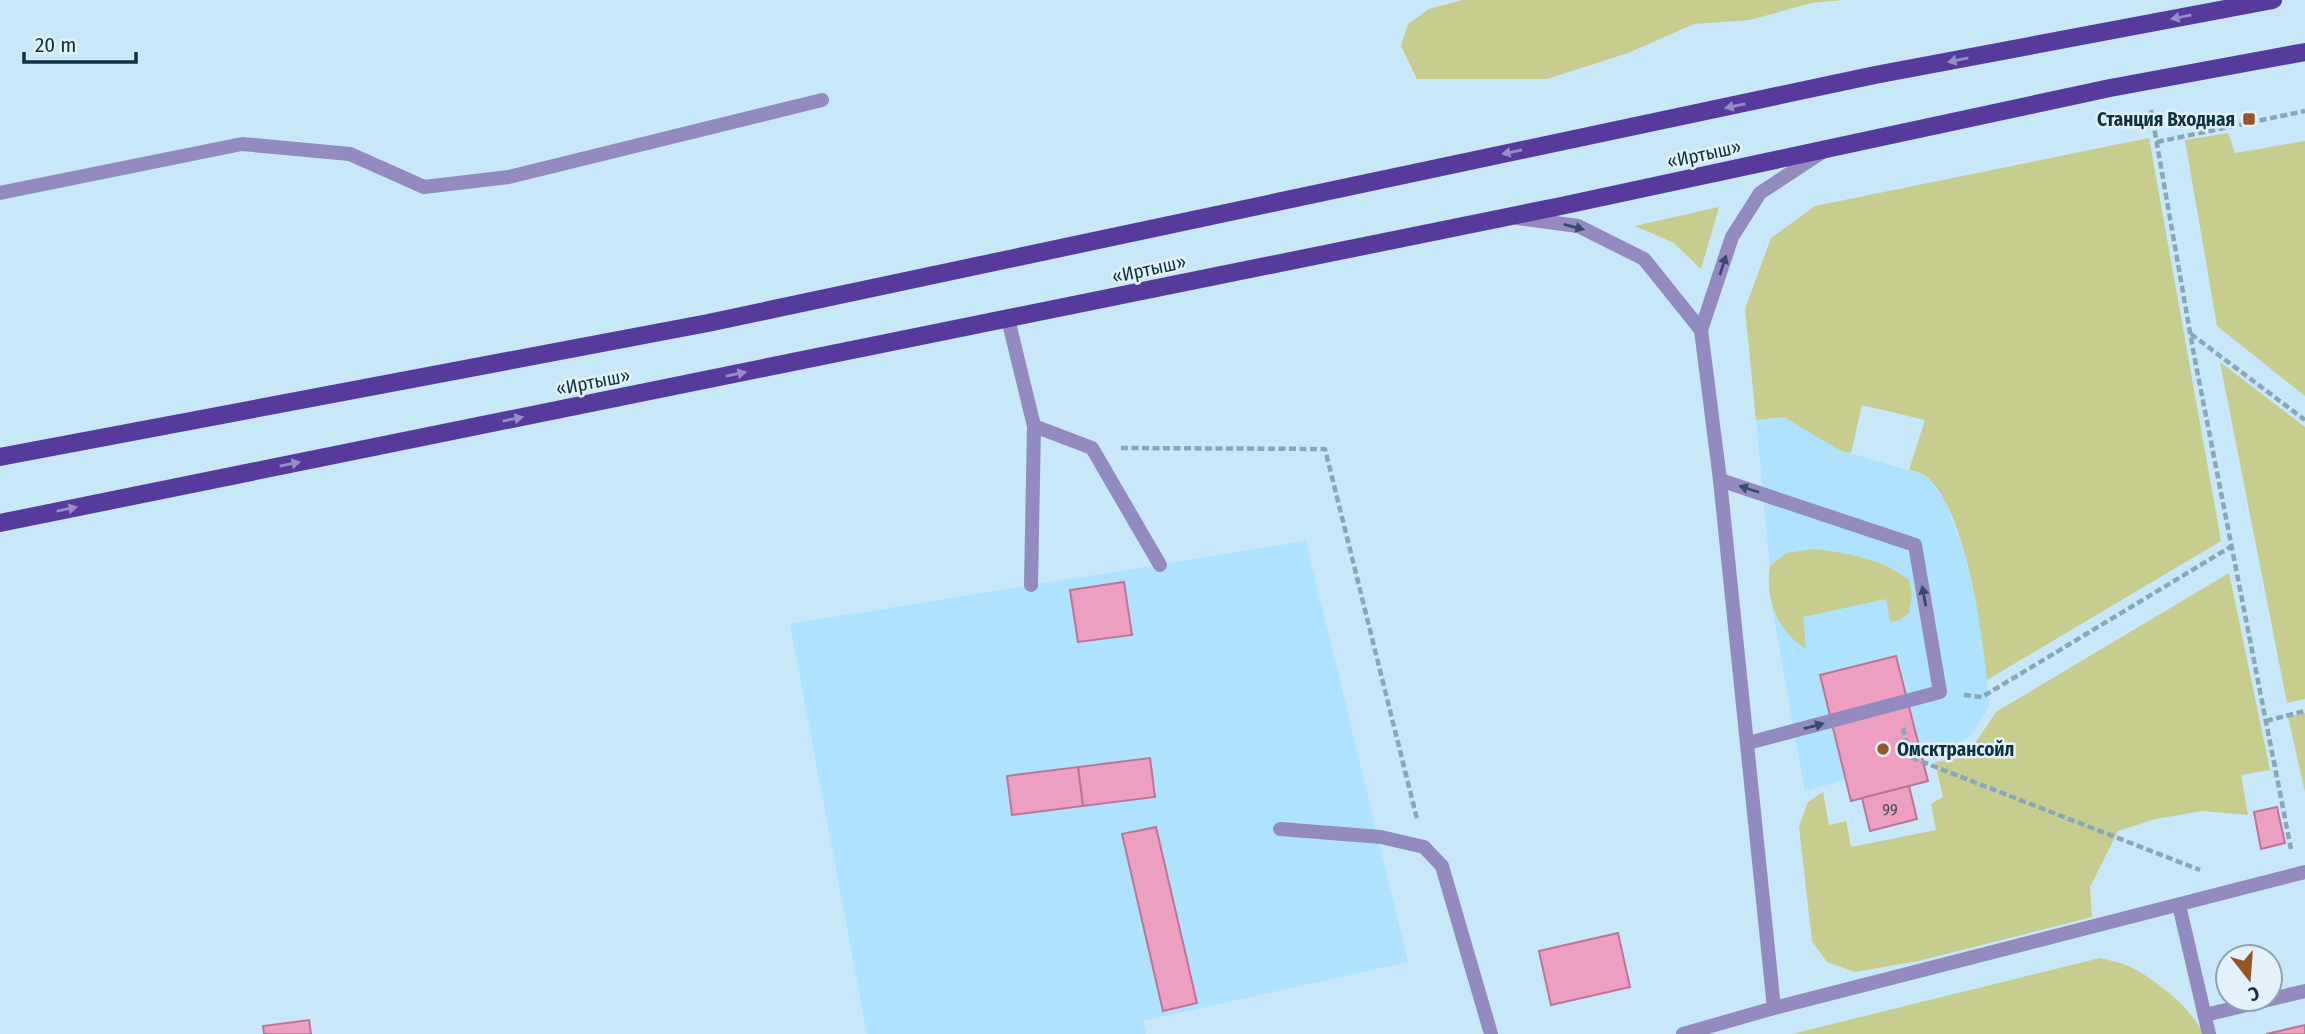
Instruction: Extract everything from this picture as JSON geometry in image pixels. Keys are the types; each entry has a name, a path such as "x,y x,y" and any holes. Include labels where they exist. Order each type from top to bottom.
{"main road":[{"name":"«Иртыш»","path":"0,457 708,323 1875,75 2273,0"},
{"name":"«Иртыш»","path":"0,523 1507,217 2110,88 2305,52"}],"street":[{"path":"0,193 242,145 350,155 424,187 509,177 822,100"},
{"path":"1774,1008 1720,480 1701,330 1732,237 1760,193 1829,148"},
{"path":"1507,217 1577,226 1644,259 1701,330"},
{"path":"1008,319 1034,426 1031,586"},
{"path":"1034,426 1092,448 1160,565"},
{"path":"1720,480 1915,545 1940,692 1748,743"},
{"path":"1280,829 1381,837 1424,847 1442,866 1491,1034"},
{"path":"1683,1034 1774,1008 2301,873"},
{"path":"2179,905 2209,1034"},
{"path":"2205,1015 2305,991"}],"path":[{"path":"2151,110 2266,721 2301,873"},
{"path":"2157,142 2305,111"},
{"path":"2191,333 2305,420"},
{"path":"1092,448 1325,449 1424,847"},
{"path":"1940,692 1982,697 2232,546"},
{"path":"1896,704 1910,757 2244,887"},
{"path":"2266,721 2305,711"}],"shaded area":[{"path":"1784,417 1839,450 1924,475 1944,498 1964,552 1982,631 1989,706 1973,733 1950,750 1805,791 1771,601 1756,420"},
{"path":"1306,541 1408,962 1143,1021 1146,1034 867,1034 790,624"}],"green space":[{"path":"1462,0 1843,0 1811,3 1750,20 1694,24 1628,53 1547,79 1417,79 1401,46 1408,24 1429,9"},
{"path":"2228,133 2235,153 2305,141 2305,396 2217,326 2185,140"},
{"path":"2149,138 2221,541 1987,680 1976,602 1961,540 1938,490 1924,475 1909,470 1925,420 1862,405 1851,453 1839,450 1784,417 1756,420 1745,309 1771,238 1815,206"},
{"path":"1719,207 1701,269 1674,243 1635,226"},
{"path":"2220,362 2305,427 2305,699 2287,703"},
{"path":"1814,549 1864,558 1899,573 1909,580 1912,594 1909,613 1900,620 1890,622 1886,599 1803,617 1806,649 1787,633 1775,613 1769,578 1770,566 1786,553"},
{"path":"2229,573 2270,770 2241,775 2248,815 2203,811 2155,819 2118,831 2090,887 2092,917 1918,961 1855,972 1827,962 1812,941 1799,827 1808,802 1823,792 1829,825 1846,821 1851,847 1936,830 1931,804 1943,797 1935,762 1960,758 1974,745 1996,712"},
{"path":"2305,713 2305,792 2288,717"},
{"path":"2100,958 2126,965 2158,984 2191,1014 2202,1034 1792,1034"}],"building":[{"path":"1124,582 1132,635 1078,642 1070,590"},
{"path":"1896,656 1928,781 1851,801 1820,675"},
{"path":"1150,758 1155,797 1083,806 1078,767"},
{"path":"1078,767 1083,806 1012,815 1007,776"},
{"path":"1909,786 1917,819 1870,831 1862,798"},
{"path":"2277,807 2285,843 2261,849 2254,812"},
{"path":"1156,827 1197,1003 1163,1011 1122,834"},
{"path":"1618,933 1630,987 1551,1005 1539,951"},
{"path":"309,1020 311,1034 264,1034 263,1026"},
{"path":"2305,1025 2305,1034 2266,1034"}],"place":[{"name":"Станция Входная","path":"2249,119"},
{"name":"Омсктрансойл","path":"1883,749"}]}
